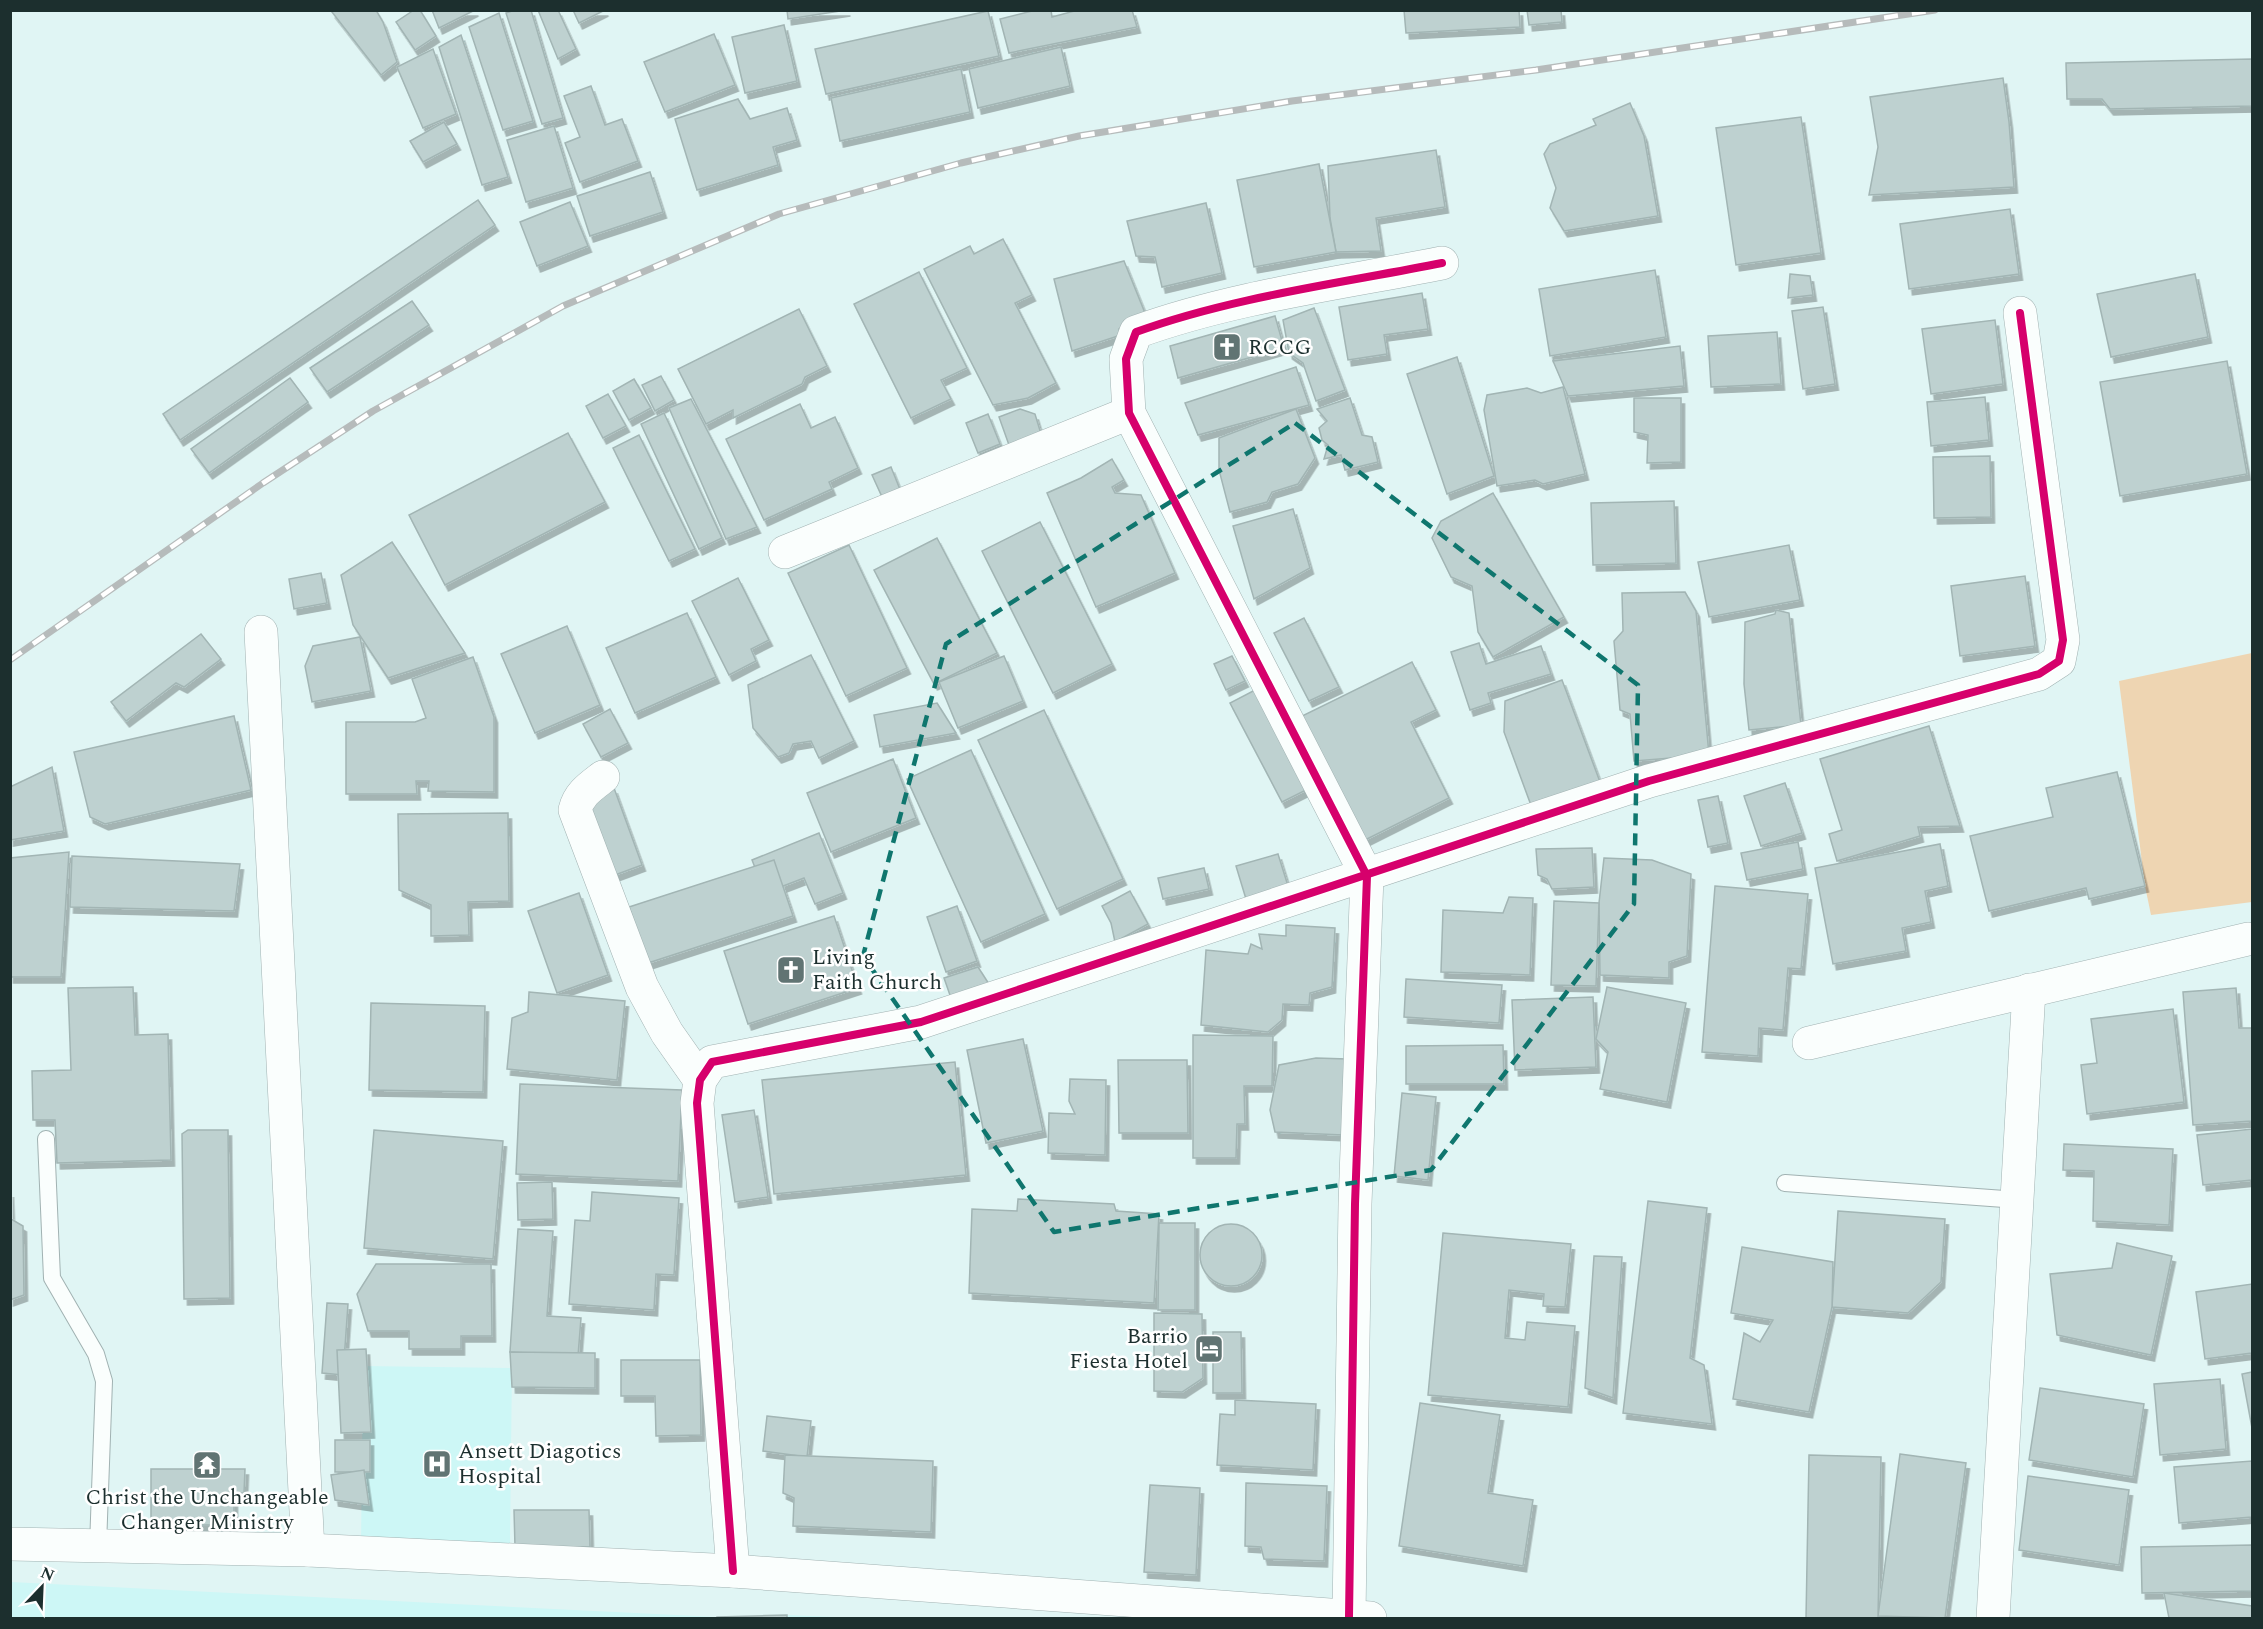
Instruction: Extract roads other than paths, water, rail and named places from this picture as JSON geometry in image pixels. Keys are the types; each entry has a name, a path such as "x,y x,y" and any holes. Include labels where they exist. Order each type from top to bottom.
{"street":[{"path":"10,1544 308,1550 733,1571 1360,1618 1354,1204 1367,876 1129,413 1126,359 1136,333 1167,321 1276,296 1442,263"},
{"path":"733,1571 697,1102 700,1080 712,1062 921,1022 1649,781 2039,674 2059,661 2063,640 2020,313"},
{"path":"785,552 1129,413"},
{"path":"261,632 308,1550"},
{"path":"603,777 585,790 578,799 575,810 642,987 667,1033 700,1080"},
{"path":"1809,1043 2248,939"},
{"path":"1993,1618 2029,990"}],"lane":[{"path":"46,1139 52,1278 96,1354 104,1381 99,1546"},
{"path":"1785,1183 2018,1200"}],"railway":[{"path":"10,660 263,483 373,411 563,306 779,214 961,163 1079,136 1292,101 1536,70 1935,10"}],"place":[{"name":"RCCG","path":"1227,347"},
{"name":"Living Faith Church","path":"791,970"},
{"name":"Barrio Fiesta Hotel","path":"1209,1349"},
{"name":"Ansett Diagotics Hospital","path":"437,1464"},
{"name":"Christ the Unchangeable Changer Ministry","path":"207,1465"}]}
